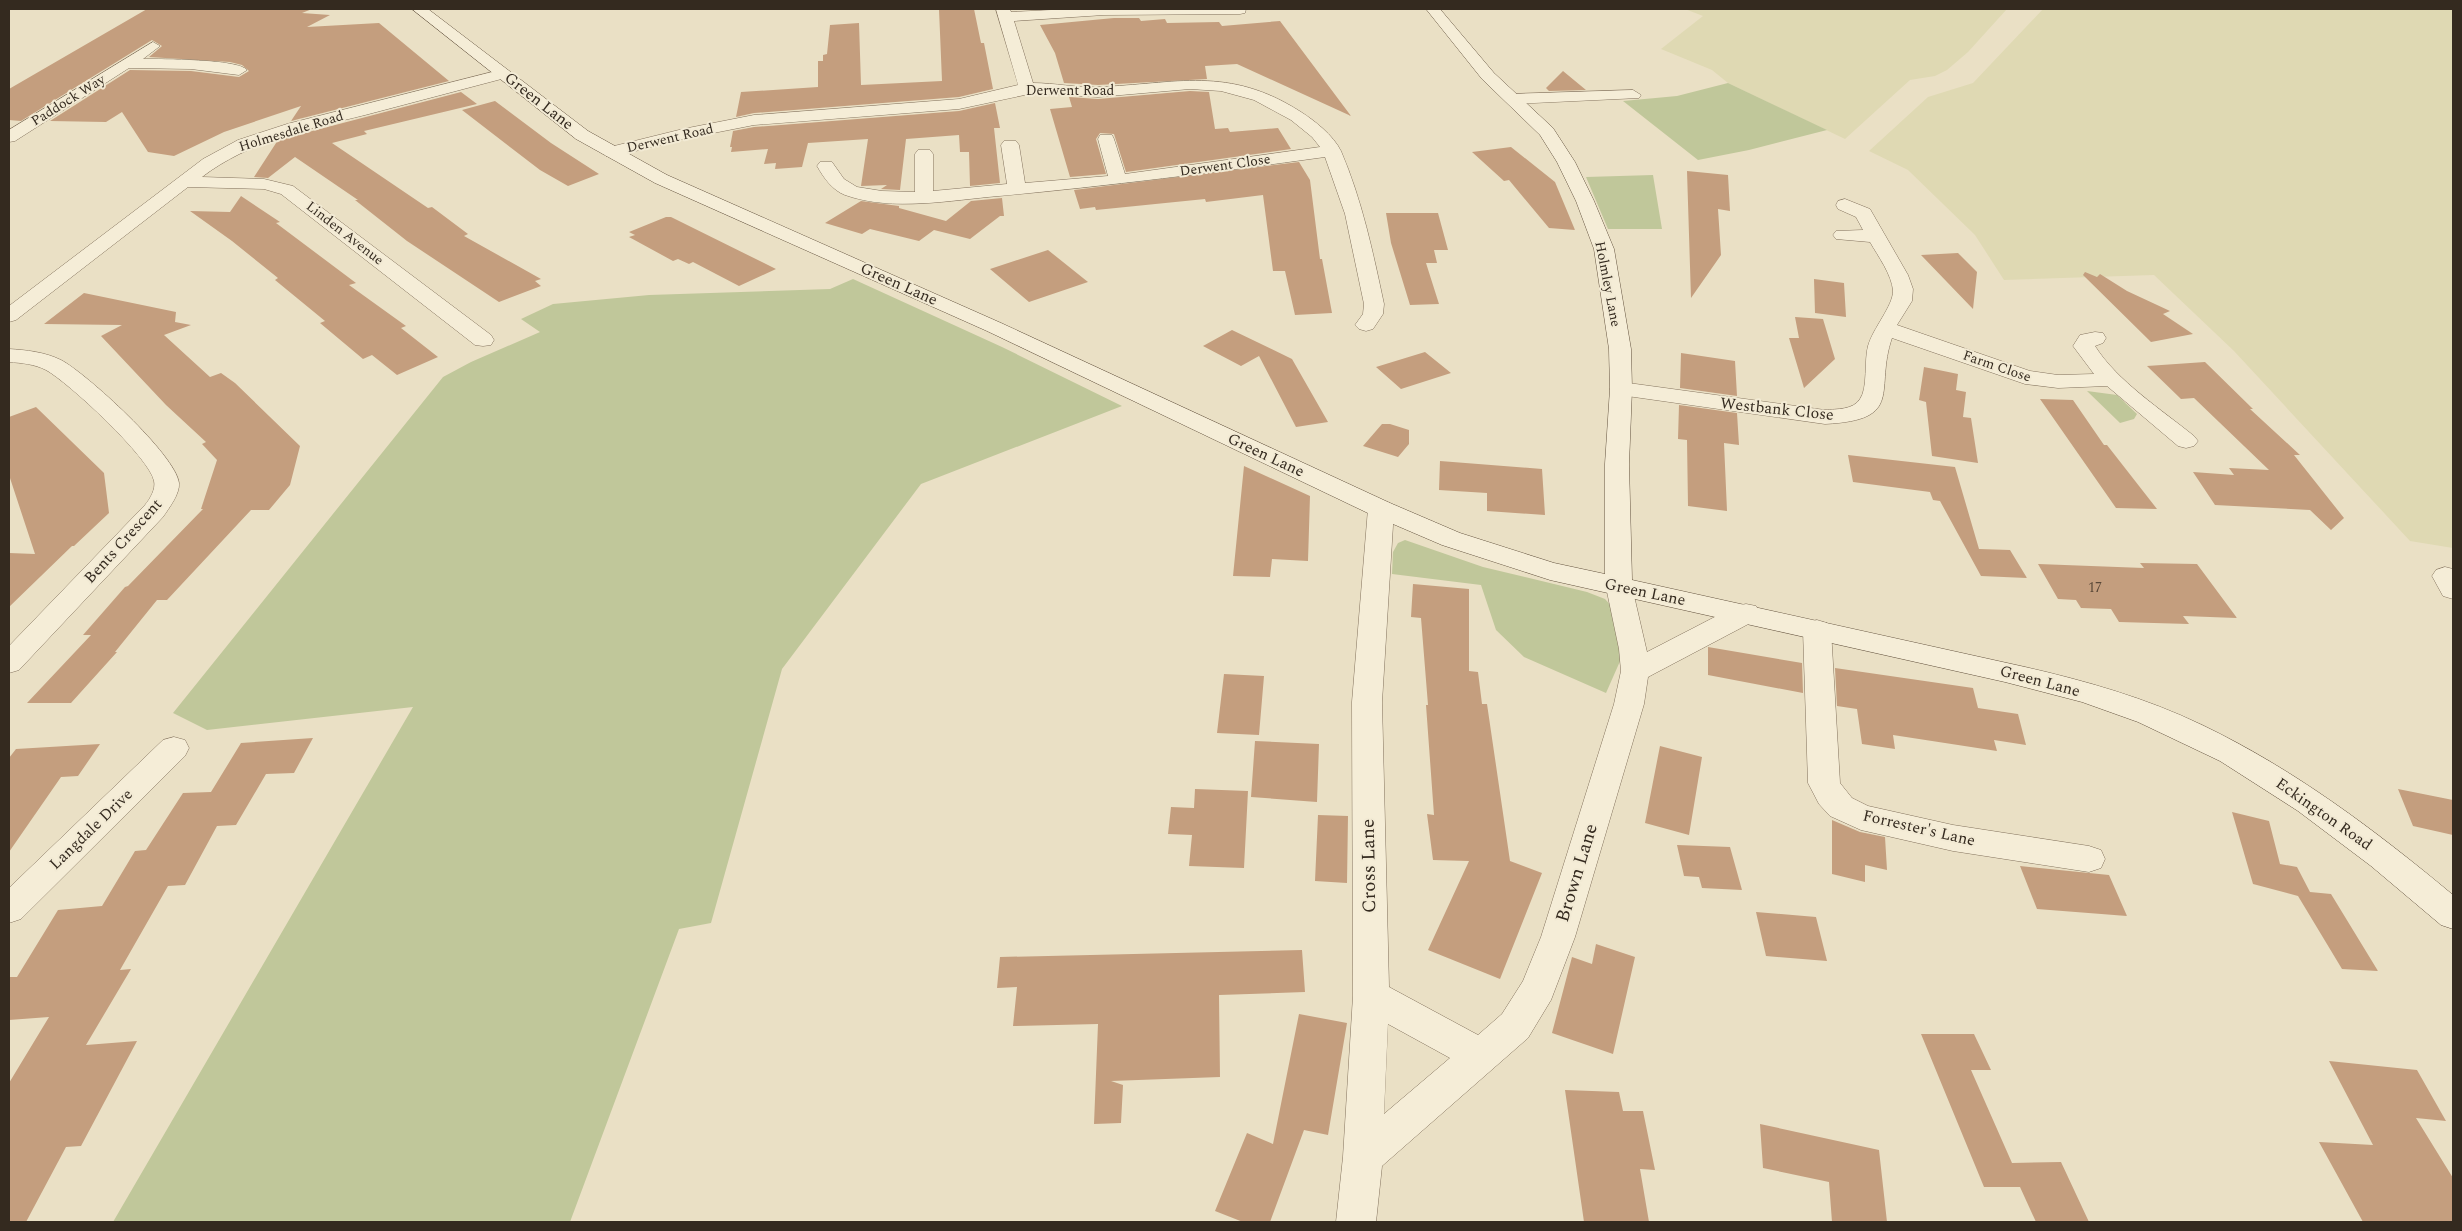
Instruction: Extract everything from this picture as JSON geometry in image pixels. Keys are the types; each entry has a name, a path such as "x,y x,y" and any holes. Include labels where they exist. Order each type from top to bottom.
{"street":[{"name":"Green Lane","path":"419,9 582,135 670,182 994,327 1381,509 1451,539 1491,554 1550,571 1746,613 2046,682 2120,704 2184,730"},
{"name":"Holmley Lane","path":"1433,9 1482,69 1536,120 1557,146 1585,201 1604,249 1620,348 1621,389 1617,464 1619,587"},
{"path":"1027,88 1004,13 1104,10 1240,10"},
{"name":"Paddock Way","path":"9,137 153,46"},
{"path":"128,62 191,64 239,70"},
{"name":"Holmesdale Road","path":"9,316 209,163 258,139 338,116 504,74"},
{"name":"Derwent Road","path":"612,152 664,137 756,120 975,103 1027,88 1079,92 1207,84 1234,88 1260,97 1303,121 1319,135 1332,151 1341,171 1350,201 1374,304 1373,314 1366,325"},
{"path":"1512,98 1607,88 1633,95"},
{"path":"1106,139 1118,180"},
{"path":"1010,145 1017,190"},
{"name":"Derwent Close","path":"826,166 835,180 844,188 855,192 903,198 1017,190 1118,180 1332,151"},
{"path":"924,154 924,197"},
{"name":"Linden Avenue","path":"185,182 264,184 287,190 483,340"},
{"name":"Westbank Close","path":"1621,389 1825,417 1846,416 1864,409 1873,398 1876,366 1884,328 1902,301 1903,289 1898,275 1863,213 1846,205"},
{"path":"1843,235 1876,237"},
{"name":"Farm Close","path":"1884,328 2041,381 2071,383 2113,379"},
{"path":"2095,338 2088,340 2084,346 2087,353 2113,379 2186,442"},
{"name":"Bents Crescent","path":"9,356 29,357 49,362 60,369 149,450 162,468 167,482 164,496 154,511 9,664"},
{"name":"Cross Lane","path":"1356,1222 1363,1157 1371,996 1367,702 1381,509"},
{"name":"Brown Lane","path":"1363,1157 1515,1026 1538,989 1558,937 1629,704 1635,671 1633,649 1619,587"},
{"path":"1635,671 1746,613"},
{"name":"Forrester's Lane","path":"1817,630 1824,783 1830,795 1841,807 1861,817 1953,838 2089,859"},
{"name":"Eckington Road","path":"2184,730 2282,783 2396,866 2453,916"},
{"name":"Langdale Drive","path":"9,909 174,748"},
{"path":"1371,996 1482,1056"}],"shaded area":[{"path":"1685,9 2007,9 1968,52 1947,70 1935,76 1910,80 1845,139 1728,83 1712,70 1661,49 1703,16"},
{"path":"2043,9 2453,9 2453,548 2410,541 2234,351 2154,275 2004,280 1975,235 1908,170 1869,151 1928,97 1973,83"}],"green space":[{"path":"1728,83 1827,130 1749,150 1698,160 1623,101 1677,96"},
{"path":"1653,175 1662,229 1608,229 1586,177"},
{"path":"853,279 1002,347 1122,406 921,484 782,669 711,923 679,929 570,1222 113,1222 413,707 207,730 173,713 443,377 471,362 540,332 521,319 553,304 649,295 830,289"},
{"path":"2087,391 2117,395 2137,414 2134,419 2120,423"},
{"path":"1405,540 1483,567 1587,592 1605,599 1614,609 1621,659 1606,693 1524,657 1496,630 1481,585 1392,574 1393,552 1398,543"}],"building":[{"path":"147,9 312,9 302,13 330,15 307,27 379,23 449,81 291,121 301,106 224,132 174,156 148,152 122,112 106,122 50,121 130,70 191,71 239,77 249,71 242,65 230,62 149,57 162,46 152,40 21,121 9,120 9,89"},
{"path":"939,9 974,9 981,43 984,43 993,89 959,97 754,113 736,117 741,92 818,87 818,61 823,61 823,55 827,54 830,25 859,23 861,85 942,81"},
{"path":"1114,18 1139,18 1141,21 1165,19 1167,23 1219,22 1222,26 1280,21 1351,116 1237,64 1205,66 1207,79 1098,85 1064,83 1055,53 1040,25"},
{"path":"1563,71 1586,90 1549,91 1546,88"},
{"path":"1190,91 1209,92 1215,129 1228,128 1230,132 1278,128 1291,149 1126,172 1114,134 1100,133 1096,139 1106,174 1070,177 1050,109 1072,107 1069,97 1098,99"},
{"path":"461,92 477,104 364,131 367,134 332,143 428,208 432,207 468,234 464,236 541,279 535,281 541,286 499,302 407,241 355,200 358,200 295,157 268,178 254,177 278,140"},
{"path":"495,101 551,143 599,174 568,186 540,170 462,110"},
{"path":"995,103 1000,128 994,128 1000,183 970,186 969,152 960,152 959,135 906,139 900,190 881,189 887,185 861,186 868,139 808,143 802,167 775,169 776,163 764,164 768,149 731,152 732,147 730,147 733,131 754,127 959,111"},
{"path":"1511,147 1555,182 1575,230 1549,228 1509,180 1504,181 1472,152"},
{"path":"1299,162 1310,180 1320,259 1322,259 1332,313 1295,315 1285,271 1273,271 1263,195 1206,202 1205,199 1096,210 1095,207 1080,209 1074,190"},
{"path":"1687,171 1728,175 1730,211 1718,209 1721,255 1691,298"},
{"path":"241,196 280,222 276,223 356,283 349,285 406,326 401,328 438,357 397,375 372,355 363,359 320,323 325,321 275,280 278,278 232,241 190,211 230,212"},
{"path":"1002,198 1004,216 1000,216 970,239 934,230 919,241 870,229 862,234 825,223 861,201 899,206 899,208 946,221 971,201"},
{"path":"1386,213 1438,213 1448,250 1434,250 1437,263 1426,263 1439,304 1410,305 1391,243"},
{"path":"666,217 671,217 776,269 739,286 693,262 689,264 678,259 673,261 629,237 635,235 629,232"},
{"path":"1048,250 1088,282 1029,302 990,269"},
{"path":"1958,253 1977,272 1973,309 1921,255"},
{"path":"2085,272 2097,277 2100,274 2127,291 2170,311 2163,314 2193,334 2151,342 2083,275"},
{"path":"1814,279 1844,283 1846,317 1815,313"},
{"path":"84,293 176,312 175,322 191,325 164,335 210,377 221,373 235,383 300,446 290,485 269,510 251,510 167,600 157,600 115,652 117,652 71,703 27,703 91,635 83,635 125,587 203,509 201,509 217,460 202,444 206,442 166,405 101,336 122,325 44,324"},
{"path":"1795,317 1823,319 1835,359 1804,388 1789,338 1799,338"},
{"path":"1232,330 1292,359 1328,422 1296,427 1259,356 1241,366 1203,346"},
{"path":"1425,352 1451,373 1401,389 1376,367"},
{"path":"1681,353 1735,361 1737,396 1680,388"},
{"path":"2205,362 2253,409 2250,409 2300,455 2294,455 2344,518 2331,530 2310,510 2215,505 2193,472 2234,475 2229,468 2269,470 2194,398 2181,399 2147,366"},
{"path":"1924,367 1958,374 1956,390 1966,392 1963,417 1971,418 1978,463 1932,456 1926,402 1919,400"},
{"path":"2040,399 2073,400 2104,445 2107,445 2157,509 2116,508"},
{"path":"1679,405 1737,413 1739,445 1724,443 1727,511 1688,506 1687,440 1678,439"},
{"path":"36,407 104,473 109,513 9,607 9,553 35,554 9,475 9,417"},
{"path":"1382,424 1390,424 1409,430 1409,444 1398,457 1363,446"},
{"path":"1848,455 1955,467 1979,549 2010,550 2027,578 1981,576 1940,501 1933,500 1930,492 1853,482"},
{"path":"1440,461 1542,469 1545,515 1487,511 1487,493 1439,490"},
{"path":"1244,466 1310,496 1308,561 1272,559 1270,577 1233,576"},
{"path":"2140,563 2197,564 2237,618 2183,616 2189,624 2119,622 2111,609 2081,608 2076,600 2058,599 2038,564 2144,568"},
{"path":"1413,584 1469,589 1469,671 1478,672 1482,704 1487,704 1510,861 1542,873 1500,979 1428,950 1469,861 1433,860 1427,814 1434,815 1426,705 1428,705 1421,618 1411,617"},
{"path":"1708,647 1802,663 1803,693 1708,675"},
{"path":"1835,668 1973,688 1978,708 2018,714 2026,745 1994,740 1997,751 1893,735 1895,749 1862,744 1857,709 1837,706"},
{"path":"1224,674 1264,676 1259,735 1217,733"},
{"path":"313,738 294,773 266,774 236,825 217,826 185,885 168,886 120,970 131,969 86,1045 137,1041 81,1146 66,1147 26,1222 9,1222 9,1083 49,1017 9,1020 9,977 17,977 58,910 102,906 135,851 146,850 183,793 211,792 241,743"},
{"path":"1255,741 1319,744 1317,802 1251,797"},
{"path":"100,744 78,776 61,777 9,852 9,758 16,749"},
{"path":"1660,746 1702,757 1689,835 1645,823"},
{"path":"1195,789 1248,791 1244,868 1189,866 1192,835 1168,834 1171,807 1194,808"},
{"path":"2398,789 2453,800 2453,835 2413,826"},
{"path":"2232,812 2269,821 2280,864 2297,867 2310,892 2331,894 2378,971 2342,969 2298,896 2253,884"},
{"path":"1318,815 1348,816 1347,883 1315,881"},
{"path":"1832,820 1860,832 1885,837 1887,870 1865,865 1865,882 1832,874"},
{"path":"1677,845 1730,847 1742,890 1702,888 1699,877 1684,876"},
{"path":"2020,866 2109,875 2127,916 2037,909"},
{"path":"1756,912 1816,917 1827,961 1766,956"},
{"path":"1596,944 1635,957 1613,1054 1552,1033 1572,957 1592,964"},
{"path":"1302,950 1305,992 1219,995 1220,1077 1111,1081 1123,1085 1121,1123 1094,1124 1098,1024 1013,1026 1017,987 997,988 1000,957"},
{"path":"1299,1014 1347,1023 1328,1135 1304,1130 1270,1222 1243,1222 1215,1211 1247,1133 1273,1144"},
{"path":"1921,1034 1974,1034 1991,1070 1971,1070 2012,1163 2061,1162 2089,1222 2036,1222 2020,1187 1984,1187"},
{"path":"2329,1061 2417,1070 2446,1121 2416,1118 2453,1178 2453,1222 2363,1222 2319,1142 2373,1145"},
{"path":"1565,1090 1619,1092 1623,1111 1643,1111 1655,1170 1640,1169 1649,1222 1584,1222"},
{"path":"1760,1124 1879,1150 1887,1222 1832,1222 1829,1182 1763,1168"}]}
